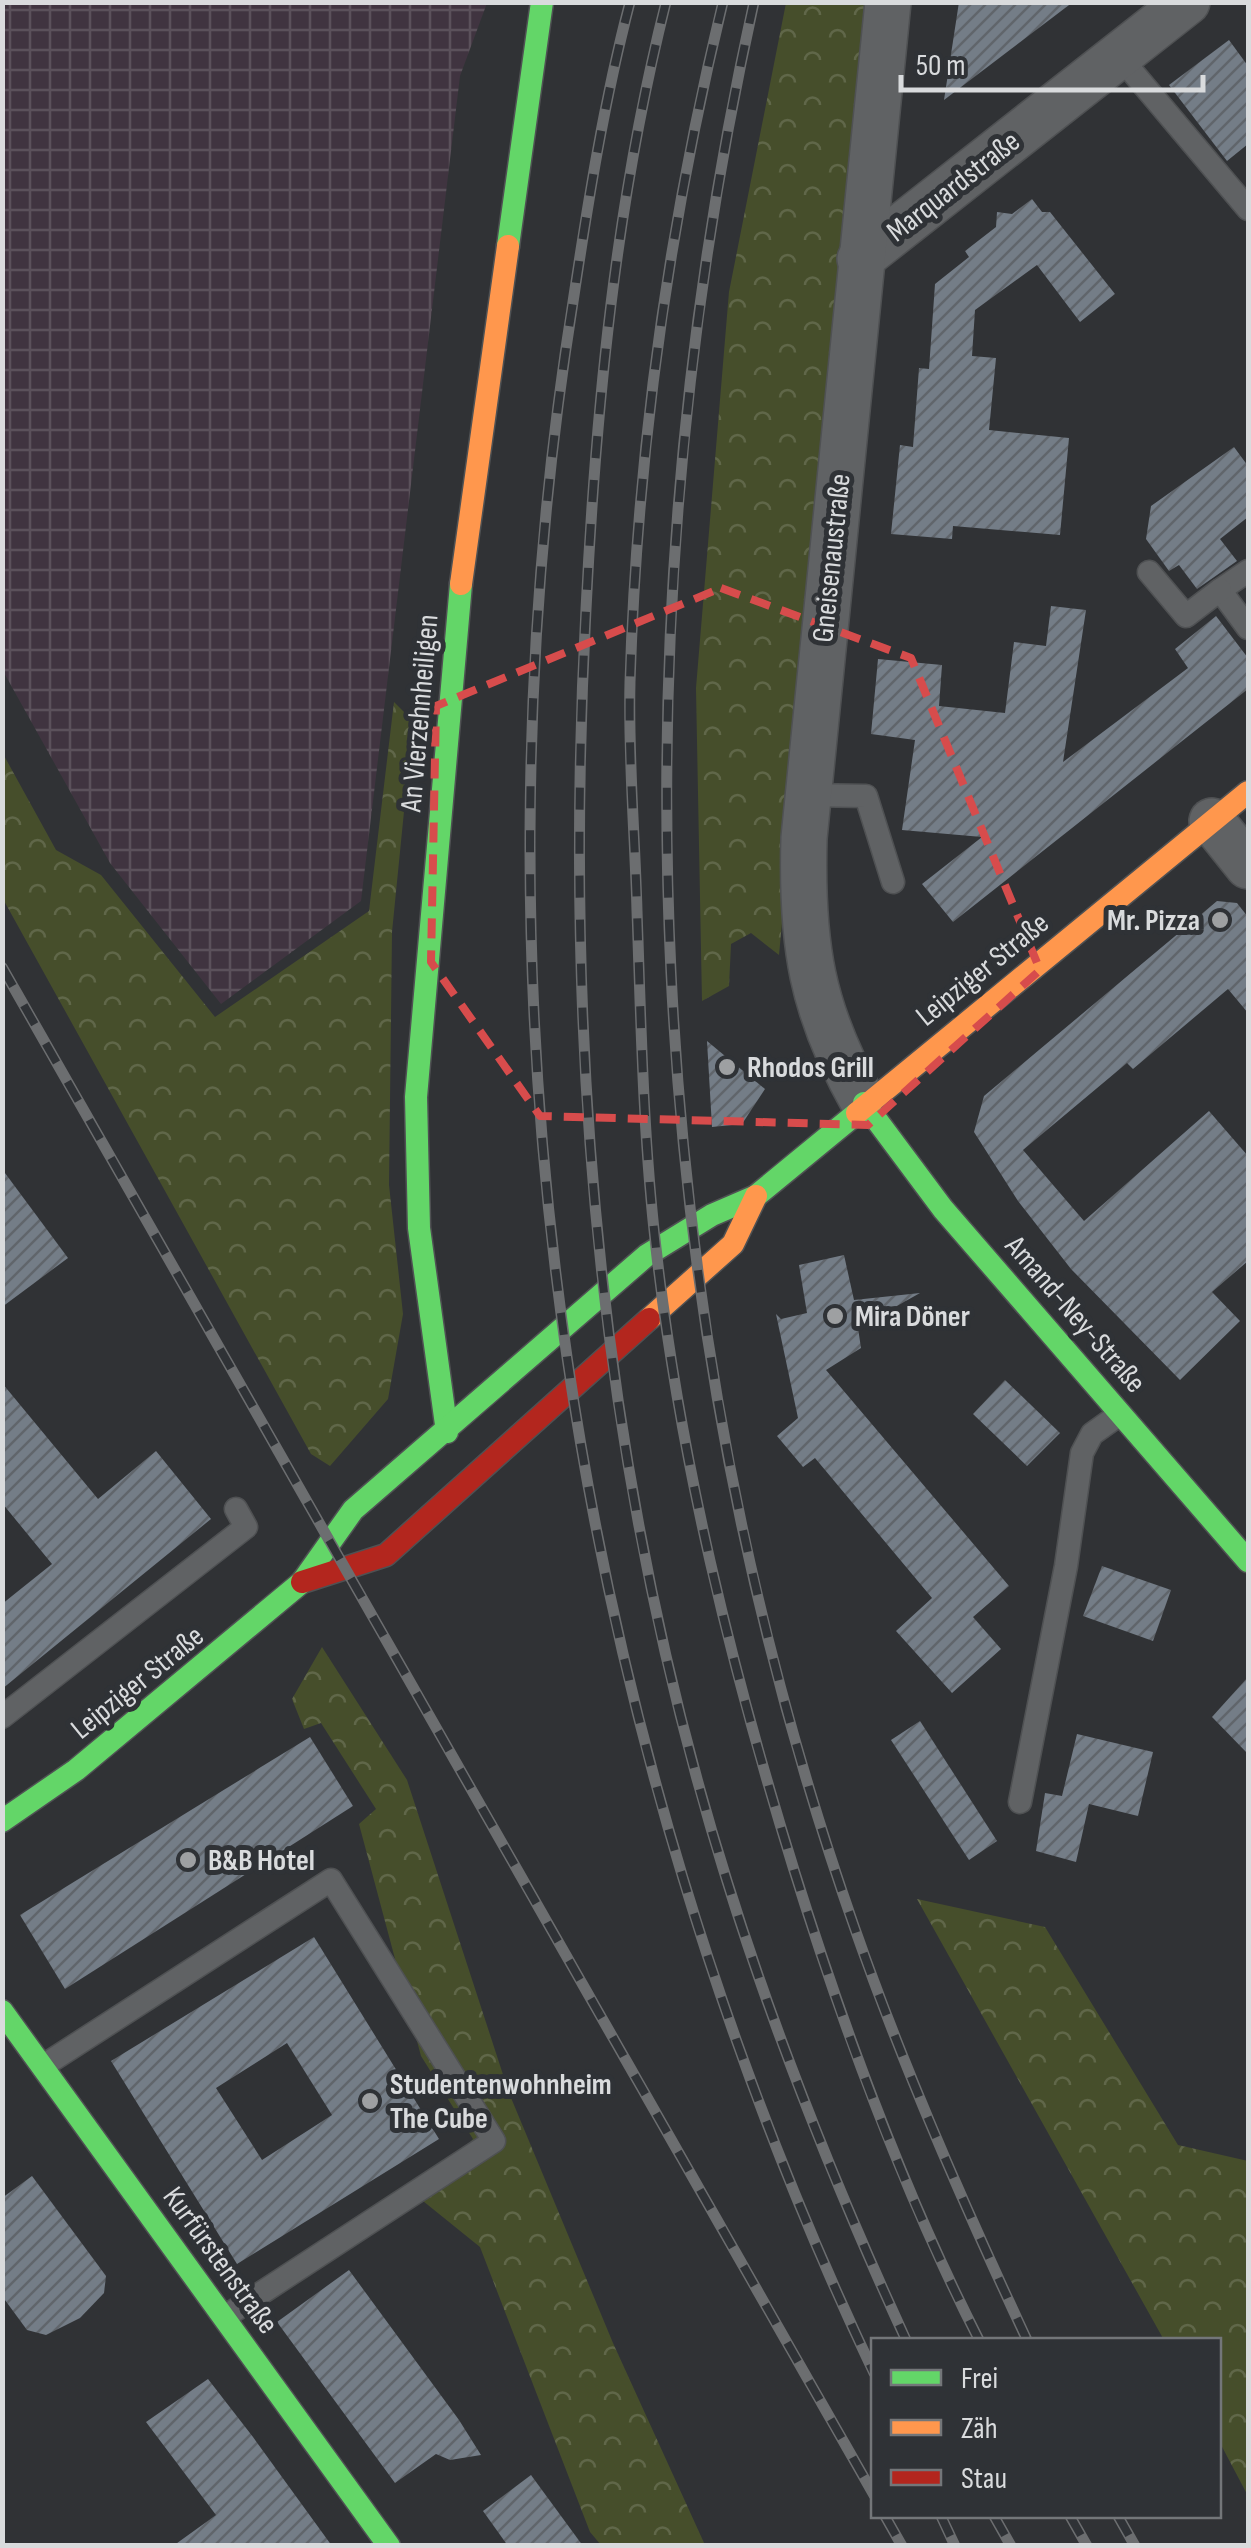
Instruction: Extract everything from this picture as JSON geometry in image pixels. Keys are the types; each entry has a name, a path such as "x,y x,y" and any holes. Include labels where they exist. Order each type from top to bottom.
{"main road":[{"name":"An Vierzehnheiligen","path":"447,1432 418,1228 416,1097 422,1006 458,609 542,2"},
{"name":"Leipziger Straße","path":"2,1821 76,1770 302,1582 353,1510 647,1255 712,1216 756,1196 864,1103 1248,792"},
{"name":"Amand-Ney-Straße","path":"864,1103 943,1209 1248,1562"},
{"name":"Leipziger Straße","path":"302,1582 386,1555 733,1244 756,1196"},
{"name":"Kurfürstenstraße","path":"2,2011 389,2545"}],"street":[{"name":"Gneisenaustraße","path":"864,1103 834,1052 811,973 802,910 808,795 888,2"},
{"name":"Marquardstraße","path":"860,258 1187,2"},
{"path":"1212,822 1248,866"}],"lane":[{"path":"1119,56 1248,209"},
{"path":"1149,572 1186,616 1248,571"},
{"path":"1220,590 1248,628"},
{"path":"808,795 866,796 893,882"},
{"path":"1020,1802 1066,1566 1082,1453 1092,1434 1123,1413"},
{"path":"2,1717 246,1527 236,1509"},
{"path":"42,2066 331,1880 494,2141 226,2316"}],"highlighted area":[{"path":"721,588 911,658 1040,970 868,1125 540,1116 431,962 436,706"}],"shaded area":[{"path":"2,3 487,3 460,76 361,901 221,1004 110,863 3,671"}],"green space":[{"path":"786,3 868,3 779,955 751,933 731,944 729,986 702,1001 696,688 729,292"},
{"path":"394,702 413,721 392,932 389,1185 403,1314 388,1399 330,1466 311,1454 3,899 2,752 56,850 101,875 215,1017 369,911"},
{"path":"322,1647 407,1780 509,2093 613,2343 705,2545 601,2545 590,2532 480,2247 423,2201 473,2139 421,2056 359,1824 376,1809 321,1723 304,1729 292,1699"},
{"path":"917,1899 1045,1927 1178,2145 1248,2161 1248,2496 1221,2445 1221,2338 1163,2338"}],"building":[{"path":"959,2 1073,2 944,100"},
{"path":"1229,40 1248,66 1248,144 1227,161 1169,85"},
{"path":"1032,199 1042,212 1050,212 1115,294 1080,322 1037,265 975,310 972,356 996,358 989,430 1069,438 1060,535 953,526 952,539 891,534 900,445 913,447 919,368 929,369 935,284 969,257 965,251 996,227 997,212 1012,214"},
{"path":"1234,447 1248,466 1248,517 1220,539 1237,561 1197,589 1179,565 1169,571 1146,539 1151,506"},
{"path":"1051,606 1086,610 1063,762 1188,668 1175,649 1216,616 1248,658 1248,689 953,922 922,884 982,837 902,830 915,740 871,734 878,659 942,665 939,706 1005,713 1014,642 1046,646"},
{"path":"1217,901 1237,903 1248,917 1248,1013 1228,989 1133,1069 1127,1063 1023,1150 1084,1221 1209,1111 1248,1156 1248,1261 1212,1292 1240,1321 1180,1380 1071,1269 1018,1201 974,1132 984,1096"},
{"path":"707,1041 765,1089 742,1124 712,1127"},
{"path":"2,1169 68,1258 2,1307"},
{"path":"844,1255 854,1300 920,1293 858,1328 861,1348 826,1370 1009,1586 973,1617 1001,1649 952,1693 896,1631 932,1598 815,1458 803,1467 777,1436 798,1418 776,1314 781,1319 807,1313 799,1265"},
{"path":"1005,1380 1060,1433 1027,1466 973,1414"},
{"path":"2,1383 98,1499 156,1451 211,1519 2,1689 2,1604 52,1564 2,1503"},
{"path":"1102,1566 1171,1590 1153,1641 1083,1616"},
{"path":"1248,1677 1248,1754 1212,1717"},
{"path":"920,1721 997,1841 969,1860 891,1740"},
{"path":"1077,1734 1153,1752 1138,1816 1089,1804 1076,1862 1036,1851 1045,1793 1062,1796"},
{"name":"B&B Hotel","path":"310,1737 353,1806 65,1989 20,1915"},
{"name":"Studentenwohnheim The Cube","path":"314,1937 439,2139 237,2264 111,2061","holes":["287,2043 332,2115 262,2160 216,2088"]},
{"path":"32,2176 106,2276 104,2293 80,2318 46,2335 27,2330 2,2296 2,2198"},
{"path":"349,2270 481,2455 450,2460 436,2454 395,2483 277,2322"},
{"path":"208,2379 332,2546 173,2546 216,2515 146,2422"},
{"path":"531,2475 583,2546 508,2546 483,2511"}],"railway":[{"path":"630,2 604,114 573,302 541,566 530,831 539,1097 568,1360 616,1621 683,1878 769,2129 871,2366"},
{"path":"666,2 621,228 596,456 586,609 580,931 586,1092 600,1252 620,1411 647,1569 683,1726 727,1881 787,2056 905,2338"},
{"path":"723,2 687,170 659,340 634,596 631,768 645,1122 656,1248 679,1406 710,1562 771,1794 854,2050 925,2226 978,2338"},
{"path":"754,2 709,241 680,484 667,728 671,973 691,1216 728,1458 783,1696 874,1981 936,2136 1026,2338"},
{"path":"2,967 871,2490"},
{"path":"886,2518 902,2546"},
{"path":"942,2518 955,2546"},
{"path":"995,2518 1011,2546"},
{"path":"1071,2518 1087,2546"},
{"path":"1119,2518 1135,2546"}],"traffic: fast":[{"path":"508,246 542,2"},
{"path":"447,1432 419,1228 416,1097 461,584"},
{"path":"864,1103 943,1209 1248,1561"},
{"path":"2,1821 76,1770 302,1582 353,1510 647,1255 712,1215 756,1196 857,1113"},
{"path":"2,2011 389,2546"}],"traffic: slow":[{"path":"461,584 508,246"},
{"path":"857,1113 1248,792"},
{"path":"649,1319 733,1244 756,1196"}],"traffic: jam":[{"path":"302,1582 386,1555 649,1319"}],"place":[{"name":"Mr. Pizza","path":"1220,920"},
{"name":"Rhodos Grill","path":"727,1067"},
{"name":"Mira Döner","path":"835,1316"},
{"name":"B&B Hotel","path":"188,1860"},
{"name":"Studentenwohnheim The Cube","path":"370,2101"}]}
